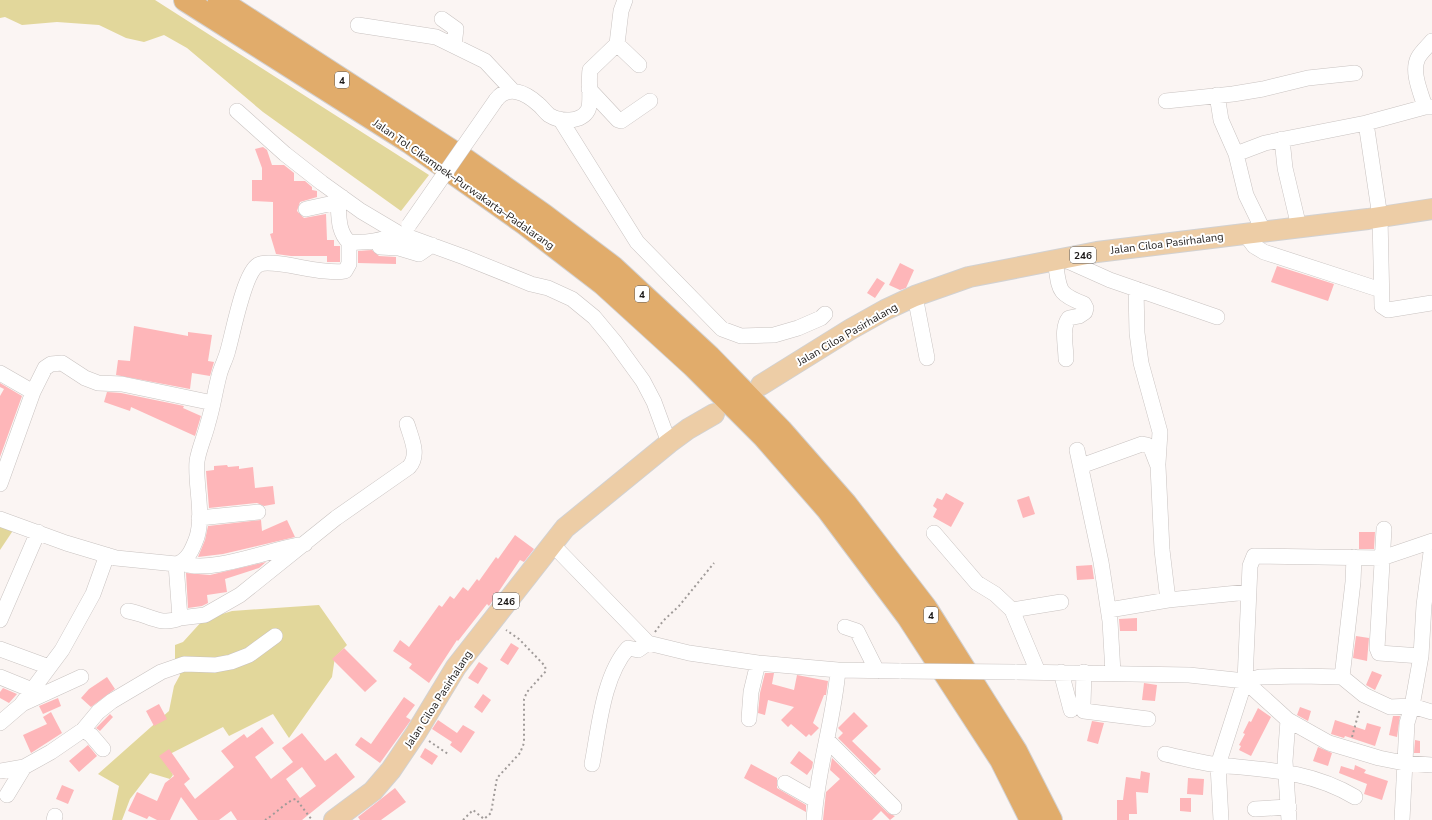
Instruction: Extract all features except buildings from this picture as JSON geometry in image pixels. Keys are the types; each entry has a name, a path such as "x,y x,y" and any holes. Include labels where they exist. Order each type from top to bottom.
{"highway":[{"name":"Jalan Tol Cikampek–Purwakarta–Padalarang","path":"186,0 409,142 525,224 603,284 693,366 764,437 816,497 908,617 1001,760 1031,820"},
{"name":"Jalan Tol Cikampek–Purwakarta–Padalarang","path":"219,0 466,160 544,215 613,267 709,356 781,430 841,498 926,608 1016,751 1052,820"}],"main road":[{"name":"Jalan Ciloa Pasirhalang","path":"761,385 851,329 915,296 969,277 1097,252 1380,217 1432,209"},
{"name":"Jalan Ciloa Pasirhalang","path":"334,820 373,791 397,763 456,667 551,543 570,523 669,443 688,429 714,414"}],"street":[{"path":"358,26 436,37 485,61 512,90 535,101 549,115 577,120 586,113 589,107 590,70 617,44 621,10 624,0"},
{"path":"442,19 456,29 457,32 454,45"},
{"path":"1236,154 1260,144 1366,123 1428,107 1416,74 1416,66 1418,58 1432,41"},
{"path":"617,44 640,65"},
{"path":"1166,101 1263,89 1308,78 1355,73"},
{"path":"589,89 618,120 625,119 650,101"},
{"path":"340,199 342,236 349,242 367,243 382,241 404,231 496,100 502,93 512,90"},
{"path":"1217,95 1221,120 1236,154 1254,233 1254,246 1264,252 1382,290"},
{"path":"237,110 285,154 340,199 361,211 432,245 530,284 548,288 572,299 594,317 614,341 643,381 654,402 669,443"},
{"path":"560,118 637,242 722,329 741,336 774,335 798,328 821,318 825,314"},
{"path":"1366,123 1380,217 1381,303 1384,309 1432,303"},
{"path":"1282,140 1286,176 1299,227"},
{"path":"306,209 340,199"},
{"path":"180,618 179,564 191,553 198,535 199,518 197,460 213,403 219,374 228,351 242,297 248,281 257,265 278,264 331,273 345,271 349,264 349,242"},
{"path":"380,247 398,248 418,254 432,245"},
{"path":"1066,359 1064,327 1069,318 1079,316 1085,312 1086,308 1084,304 1067,297 1060,289 1059,260 1217,317"},
{"path":"1136,289 1137,333 1141,363 1160,432 1158,466 1162,550 1168,600"},
{"path":"915,296 927,358"},
{"path":"0,484 4,464 33,392 45,368 51,364 62,363 85,378 98,384 122,384 213,403"},
{"path":"0,373 33,392"},
{"path":"128,611 140,613 166,623 180,618 205,615 216,611 257,582 414,462 415,452 407,424"},
{"path":"1081,466 1142,444 1151,448 1158,466"},
{"path":"1077,450 1101,562 1108,610 1113,673"},
{"path":"199,518 258,512"},
{"path":"0,519 66,543 106,555 189,566 230,562 286,546 305,544"},
{"path":"1384,529 1377,648 1379,653 1425,646"},
{"path":"0,620 38,532"},
{"path":"934,533 977,583 995,594 1012,610 1038,672"},
{"path":"1221,820 1218,765 1245,681 1248,592 1250,566 1254,556 1382,558 1432,541"},
{"path":"551,543 648,643 689,653 758,663 838,670 1084,672 1189,675 1245,681 1266,677 1342,677 1364,695 1390,707 1412,706 1432,712"},
{"path":"1402,820 1407,723 1425,646 1424,605 1432,545"},
{"path":"0,723 21,705 62,650 93,594 106,555"},
{"path":"1342,677 1353,582 1354,557"},
{"path":"1108,610 1168,600 1248,592"},
{"path":"1012,610 1061,602"},
{"path":"845,627 857,631 877,670"},
{"path":"0,771 24,767 51,752 83,730 98,712 112,701 160,672 184,664 215,665 231,662 249,655 275,636"},
{"path":"592,764 611,674 621,656 628,648 638,650 648,643"},
{"path":"0,649 49,667"},
{"path":"749,719 750,692 758,663"},
{"path":"814,820 815,800 828,741 836,694 838,670"},
{"path":"1061,672 1071,710"},
{"path":"1084,672 1084,711 1148,718"},
{"path":"0,677 32,690"},
{"path":"21,705 82,677"},
{"path":"1245,681 1288,720 1329,743 1404,763 1432,766"},
{"path":"1254,809 1289,813 1285,762 1288,720"},
{"path":"83,730 91,735 103,749"},
{"path":"828,741 894,807"},
{"path":"1165,754 1218,765 1312,777 1335,785 1355,797"},
{"path":"7,795 24,767"},
{"path":"786,783 815,800"}],"path":[{"path":"648,643 663,621 679,606 714,563"},
{"path":"462,820 473,810 484,819 491,813 497,778 520,752 524,743 524,698 527,692 546,671 545,666 520,639 491,620"},
{"path":"1349,749 1364,695"},
{"path":"416,733 448,754"},
{"path":"265,820 292,800 296,799 312,820"}],"shaded area":[{"path":"0,0 155,0 429,175 401,211 263,112 187,48 164,35 144,42 126,38 99,25 57,22 22,25 5,17 0,18"},
{"path":"0,520 16,526 0,550"},
{"path":"319,605 347,645 335,657 332,677 289,738 273,714 229,736 223,727 164,757 173,775 170,779 150,773 130,799 122,820 112,820 119,786 98,774 169,711 174,686 180,675 175,659 175,645 183,642 203,620 232,611"}]}
